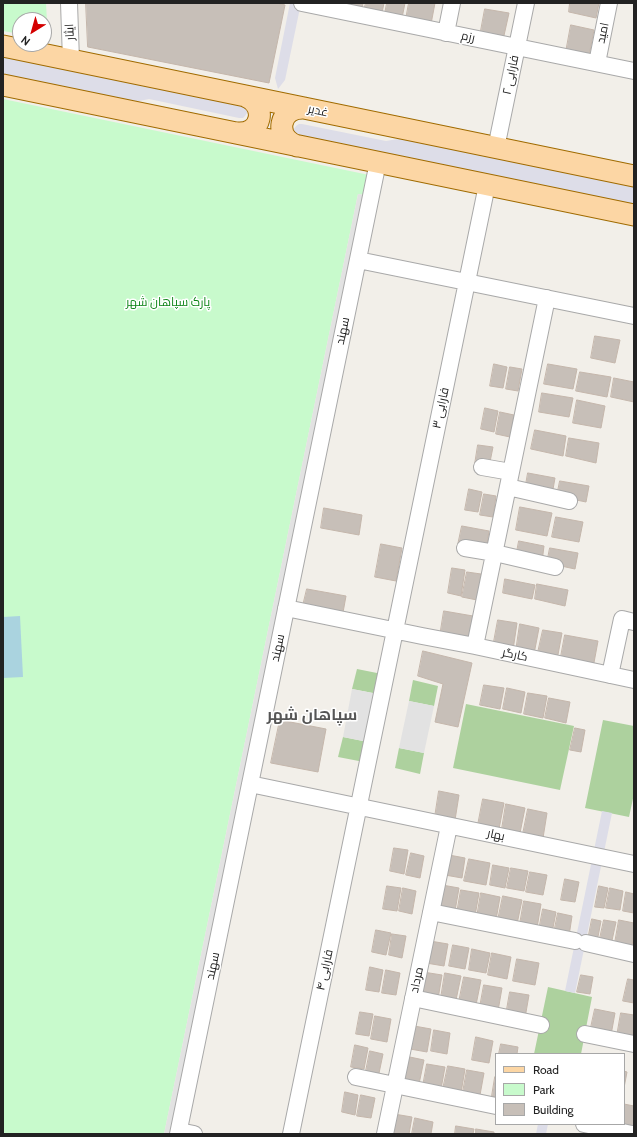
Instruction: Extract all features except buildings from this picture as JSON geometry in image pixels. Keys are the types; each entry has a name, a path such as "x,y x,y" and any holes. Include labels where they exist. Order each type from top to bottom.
{"main road":[{"name":"غدیر","path":"3,46 634,176"},
{"path":"3,85 634,215"},
{"path":"237,133 243,134 254,129 260,118 260,113 255,102 244,96"},
{"path":"297,146 286,140 283,135 282,123 288,113 298,108 304,108"}],"street":[{"name":"ایثار","path":"69,3 71,60"},
{"name":"رزم","path":"302,3 634,71"},
{"path":"446,33 452,3"},
{"name":"فارابی ۲","path":"496,148 526,3"},
{"name":"امید","path":"597,64 609,3"},
{"name":"سهند","path":"183,1133 250,784 378,162"},
{"name":"فارابی ۳","path":"359,807 487,185"},
{"path":"358,260 634,316"},
{"path":"475,646 548,298"},
{"path":"482,467 510,480 569,501"},
{"path":"465,548 495,553 555,567"},
{"name":"کارگر","path":"286,608 634,680"},
{"path":"610,675 622,619 634,622"},
{"name":"بهار","path":"250,784 634,864"},
{"name":"فارابی ۴","path":"291,1134 359,807"},
{"name":"مرداد","path":"385,1134 449,826"},
{"path":"431,912 634,954"},
{"path":"413,998 540,1025"},
{"path":"585,1034 634,1044"},
{"path":"356,1077 495,1106"},
{"path":"589,1125 632,1134"}],"green space":[{"path":"3,3 46,3 46,12 12,12 12,33 3,31"},
{"name":"پارک سپاهان شهر","path":"3,99 374,176 370,196 358,194 164,1134 3,1134"},
{"path":"357,669 382,674 378,694 352,689"},
{"path":"413,680 438,686 434,706 409,701"},
{"path":"466,704 574,726 560,790 453,768"},
{"path":"603,720 634,726 634,794 629,817 585,808"},
{"path":"343,737 368,742 364,762 338,757"},
{"path":"399,748 424,753 420,774 395,768"},
{"path":"548,987 592,997 581,1053 534,1053"}],"shaded area":[{"path":"290,3 301,3 285,80 278,89 275,78"},
{"path":"3,55 242,104 247,109 247,113 243,118 239,118 149,99 130,103 3,76"},
{"path":"299,124 386,141 404,138 634,185 634,206 300,138 294,133 294,129"},
{"path":"358,194 370,196 177,1134 164,1134"},
{"path":"352,689 378,694 368,742 343,737"},
{"path":"409,701 434,706 424,753 399,748"},
{"path":"602,811 612,813 575,993 565,991"},
{"path":"538,1125 548,1125 546,1134 536,1134"}],"water":[{"path":"20,616 23,677 3,678 3,617"}],"district":[{"name":"سپاهان شهر","path":"312,715"}]}
